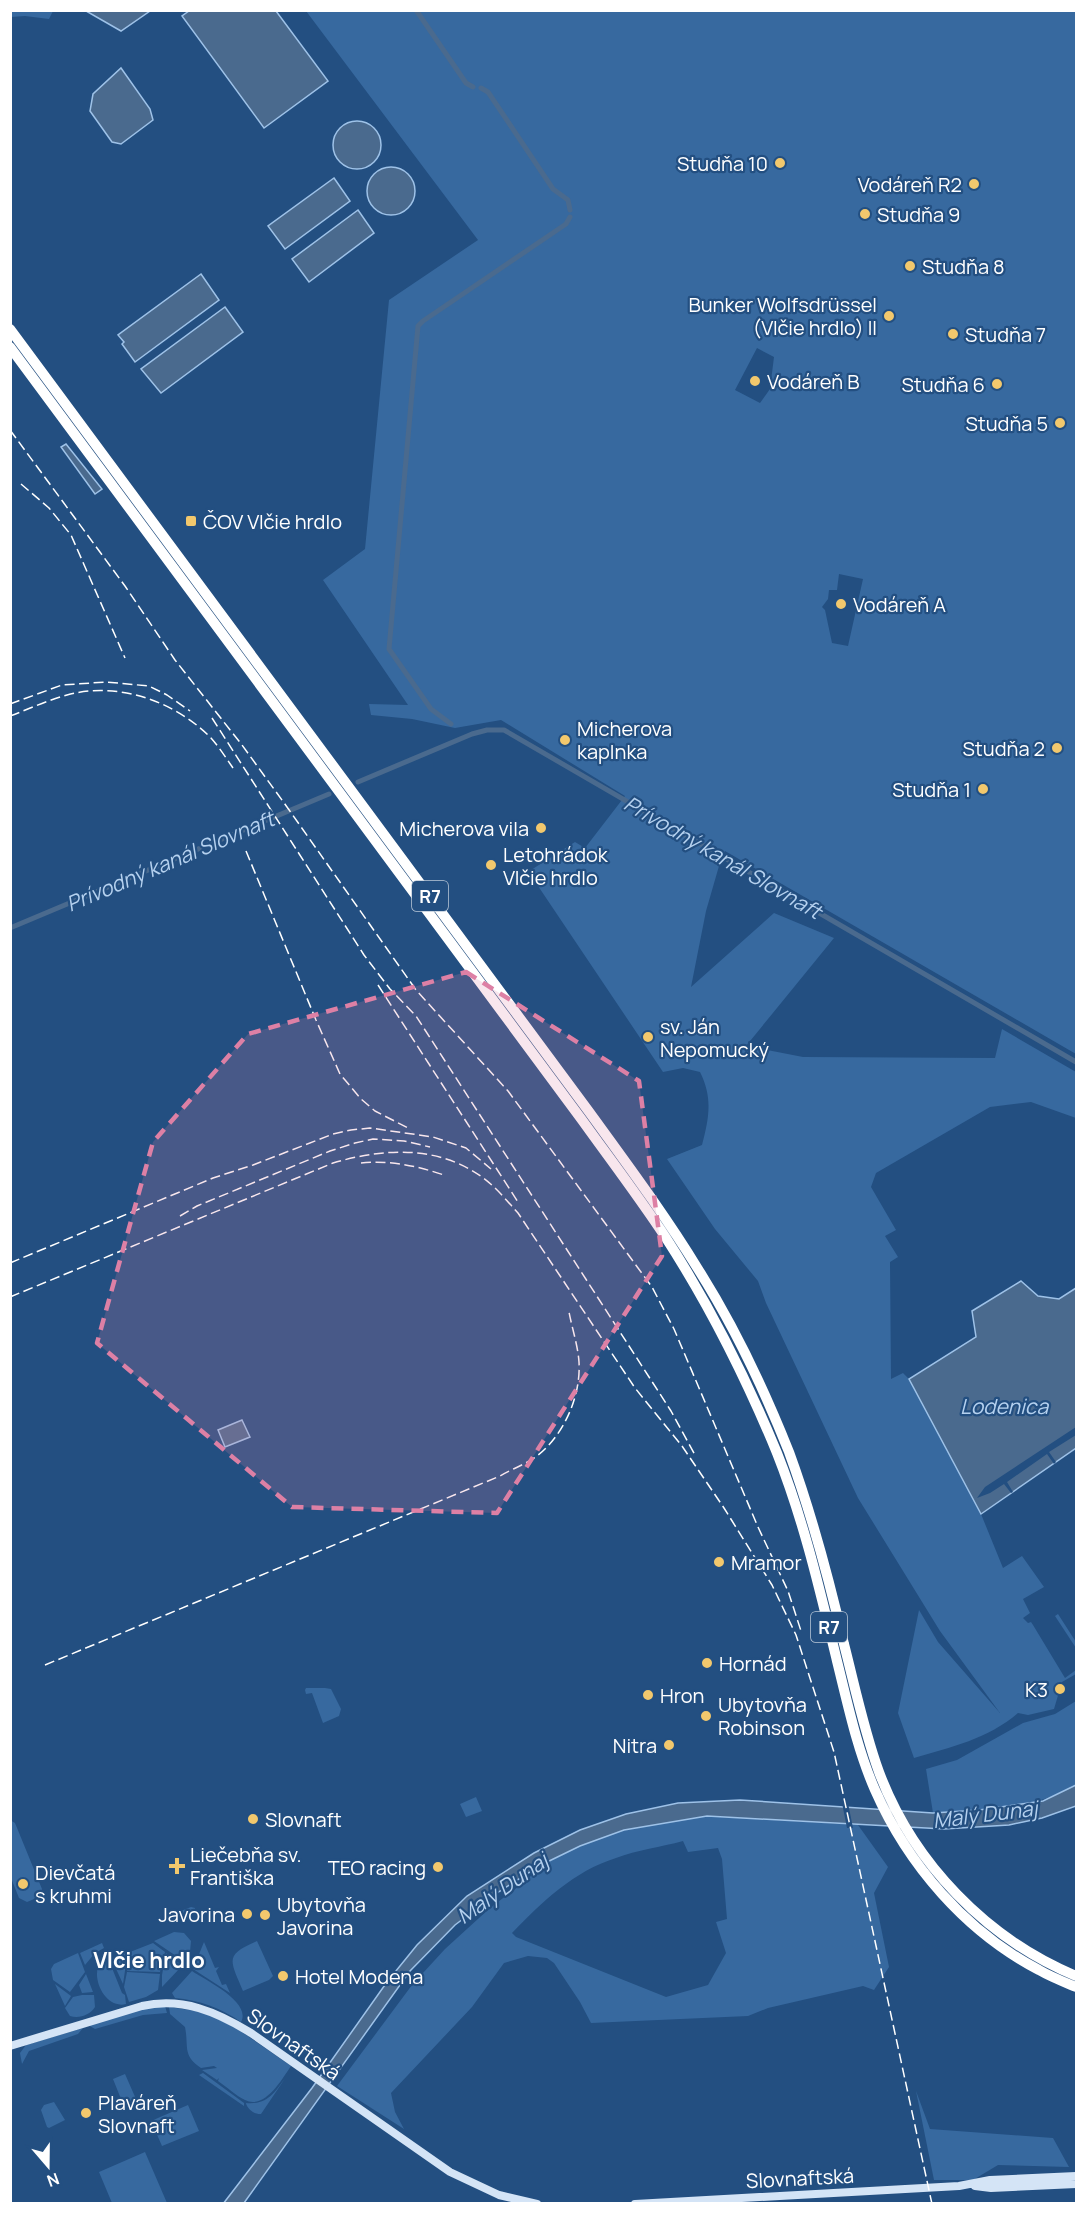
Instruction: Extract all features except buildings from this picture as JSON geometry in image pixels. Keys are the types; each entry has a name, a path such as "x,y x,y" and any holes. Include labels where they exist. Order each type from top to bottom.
{"highway":[{"name":"R7","path":"10,329 590,1113 700,1271 731,1327 780,1431 862,1758 894,1828 936,1887 966,1918 998,1945 1039,1971 1077,1987"},
{"name":"R7","path":"10,347 647,1210 689,1276 722,1333 797,1494 828,1576 861,1714 874,1758 901,1818 937,1871 990,1925 1044,1961 1077,1976"}],"main road":[{"name":"Slovnaftská","path":"10,2046 142,2006 164,2003 184,2004 210,2011 230,2020 462,2178 499,2194 537,2204"},
{"name":"Slovnaftská","path":"635,2204 968,2185 990,2180 1077,2176"},
{"name":"Slovnaftská","path":"968,2185 991,2188 1077,2184"}],"highlighted area":[{"path":"466,972 639,1081 662,1256 497,1513 292,1507 97,1343 153,1142 248,1034"}],"shaded area":[{"path":"11,10 53,11 49,19 11,17"},
{"path":"306,11 1076,11 1076,1054 725,851 706,911 691,987 774,913 834,938 746,1046 803,1057 995,1058 1002,1029 1076,1072 1076,1118 1031,1102 990,1107 876,1173 871,1187 896,1230 885,1236 898,1257 890,1262 891,1379 903,1373 909,1379 981,1514 1003,1568 1022,1556 1044,1587 1023,1599 1030,1613 1023,1618 1028,1623 1031,1622 1065,1678 1076,1670 1076,1674 1062,1682 1054,1709 1028,1715 1018,1713 982,1736 955,1746 914,1758 898,1713 919,1610 938,1642 1000,1713 940,1631 858,1498 766,1303 758,1281 715,1229 667,1159 702,1145 708,1099 700,1072 683,1068 663,1072 534,880 537,878 531,870 575,842 585,848 625,796 501,720 455,728 412,719 371,715 369,704 408,705 323,580 365,549 389,300 478,240","holes":["757,348 774,357 770,389 760,403 735,390","839,574 863,579 848,646 832,643 825,610 822,607 828,599 829,590 837,590"]},
{"path":"1058,1614 1076,1642 1076,1648 1055,1616"},
{"path":"306,1688 331,1689 341,1709 339,1716 323,1723 312,1693 306,1694"},
{"path":"1076,1701 1076,1785 1043,1800 1025,1804 933,1813 926,1769 957,1760 1023,1723 1055,1714"},
{"path":"476,1797 482,1811 466,1817 460,1804"},
{"path":"707,1816 858,1825 888,1867 874,1893 889,1967 874,1990 863,1986 768,2008 748,2016 591,2023 554,1963 547,1958 528,1956 504,1963 472,2007 391,2093 395,2112 404,2129 337,2086 412,1985 445,1949 490,1908 527,1880 541,1865 580,1846 624,1830","holes":["683,1841 688,1852 718,1848 722,1859 727,1919 716,1922 726,1953 708,1985 666,1997 516,1937 512,1933 559,1889 601,1864 632,1853"]},
{"path":"10,1820 15,1823 42,1889 39,1897 27,1902 19,1898 11,1878"},
{"path":"191,1907 195,1908 195,1912 165,1923 163,1918"},
{"path":"174,1932 184,1933 191,1941 190,1952 185,1962 154,1941"},
{"path":"257,1941 273,1976 243,1991 233,1960 239,1950"},
{"path":"204,1942 215,1968 219,1967 216,1971 222,1985 226,1984 230,1993 193,1969"},
{"path":"102,1943 104,1948 95,1953 85,1965 80,1953"},
{"path":"153,1943 165,1952 160,1972 127,1971 130,1952"},
{"path":"128,1951 123,1984 112,1960"},
{"path":"78,1953 85,1972 70,1992 53,1980 51,1969 54,1964"},
{"path":"166,1953 181,1967 162,1987 162,1975"},
{"path":"108,1960 113,1965 112,1968 122,1993 125,1995 126,2004 113,2003 107,1999 100,1987 98,1967"},
{"path":"192,1971 234,1999 243,2014 241,2022 210,2006 175,1998 172,1993"},
{"path":"127,1972 160,1974 158,1990 146,1997 129,2002 124,1987"},
{"path":"86,1974 93,1992 82,1993 79,1985"},
{"path":"55,1984 71,1996 65,2006"},
{"path":"94,1995 95,2007 84,2016 70,2016 65,2008 73,1997"},
{"path":"165,2006 167,2013 143,2015 95,2029 88,2025 143,2009"},
{"path":"169,2007 203,2012 233,2026 291,2066 278,2085 266,2097 252,2102 245,2100 218,2081 219,2078 217,2080 202,2070 217,2068 214,2066 201,2068 191,2059 187,2050 185,2027 170,2014"},
{"path":"83,2028 78,2034 29,2051 22,2064 20,2053 26,2045"},
{"path":"203,2073 244,2103 244,2106 199,2075"},
{"path":"125,2074 136,2099 123,2104 113,2079"},
{"path":"286,2077 261,2114 254,2113 248,2107 246,2103 265,2100"},
{"path":"916,2091 930,2129 1053,2138 1069,2167 998,2165 973,2180 934,2180"},
{"path":"54,2102 65,2120 49,2128 41,2110 44,2105"},
{"path":"188,2105 199,2131 162,2146 151,2121"},
{"path":"145,2152 167,2203 112,2203 99,2172"}],"water":[{"path":"86,11 150,11 121,31"},
{"path":"189,11 276,11 328,81 264,128 182,16"},
{"path":"121,68 150,109 153,120 121,144 112,142 90,111 93,94"},
{"path":"357,121 374,128 381,145 374,162 357,169 340,162 333,145 340,128"},
{"path":"391,167 408,174 415,191 408,208 391,215 374,208 367,191 374,174"},
{"path":"334,178 350,201 285,249 268,226"},
{"path":"358,210 374,233 309,282 292,259"},
{"path":"201,274 219,300 135,362 118,335"},
{"path":"225,307 243,332 161,393 141,369"},
{"path":"66,444 102,489 95,494 61,447"},
{"name":"Lodenica","path":"1021,1281 1038,1296 1059,1299 1076,1288 1076,1448 981,1514 909,1379 976,1337 972,1311"},
{"path":"242,1420 250,1437 225,1447 218,1430"},
{"name":"Malý Dunaj","path":"1076,1785 1076,1806 1042,1818 1009,1825 944,1829 707,1816 624,1830 580,1846 541,1865 500,1891 455,1925 410,1971 244,2203 223,2204 312,2088 387,1982 417,1945 467,1896 534,1853 580,1830 626,1814 678,1803 740,1800 933,1813 979,1810 1043,1801"}],"pier":[{"path":"1076,1427 1076,1435 1049,1452 1056,1462 1054,1464 1047,1454 1007,1482 1013,1492 1011,1493 1004,1484 977,1498 985,1487"},
{"path":"842,1803 848,1803 853,1828 847,1828"}],"waterway":[{"path":"416,10 466,83 473,87"},
{"path":"481,88 488,92 553,189 568,200 570,210"},
{"path":"451,724 431,709 389,649 418,326 566,224 570,217"},
{"name":"Prívodný kanál Slovnaft","path":"358,782 472,734 487,730 504,730 1076,1062"},
{"name":"Prívodný kanál Slovnaft","path":"10,928 329,794"}],"railway":[{"path":"10,430 125,586 175,660 287,807 416,990 508,1091 652,1287 674,1329 758,1527 788,1591 802,1634"},
{"path":"21,484 49,508 71,535 125,658"},
{"path":"10,704 62,685 106,682 149,686 190,711"},
{"path":"10,716 67,695 86,691 106,691 144,697 163,704 197,725 214,741 233,768"},
{"path":"212,718 364,955 390,989 416,1016 671,1411 695,1455"},
{"path":"246,851 340,1074 361,1099 375,1111 410,1129"},
{"path":"378,985 518,1202"},
{"path":"10,1263 213,1178 333,1134 351,1130 370,1128 433,1137 466,1148 491,1169"},
{"path":"180,1216 197,1206 330,1151 355,1143 373,1139 404,1141 430,1147"},
{"path":"10,1297 333,1163 352,1158 391,1152 429,1155 447,1159 465,1167 482,1177 497,1190 518,1213 635,1388 682,1446 724,1508 772,1585 796,1635 834,1752 932,2204"},
{"path":"361,1163 403,1164 444,1175"},
{"path":"45,1665 500,1476 533,1459 547,1447 563,1426 574,1401 579,1375 578,1356 569,1312"}],"place":[{"name":"Studňa 10","path":"780,163"},
{"name":"Vodáreň R2","path":"974,184"},
{"name":"Studňa 9","path":"865,214"},
{"name":"Studňa 8","path":"910,266"},
{"name":"Bunker Wolfsdrüssel (Vlčie hrdlo) II","path":"889,316"},
{"name":"Studňa 7","path":"953,334"},
{"name":"Vodáreň B","path":"755,381"},
{"name":"Studňa 6","path":"997,384"},
{"name":"Studňa 5","path":"1060,423"},
{"name":"ČOV Vlčie hrdlo","path":"191,521"},
{"name":"Vodáreň A","path":"841,604"},
{"name":"Micherova kaplnka","path":"565,740"},
{"name":"Studňa 2","path":"1057,748"},
{"name":"Studňa 1","path":"983,789"},
{"name":"Micherova vila","path":"541,828"},
{"name":"Letohrádok Vlčie hrdlo","path":"491,865"},
{"name":"sv. Ján Nepomucký","path":"648,1037"},
{"name":"Mramor","path":"719,1562"},
{"name":"Hornád","path":"707,1663"},
{"name":"K3","path":"1060,1689"},
{"name":"Hron","path":"648,1695"},
{"name":"Ubytovňa Robinson","path":"706,1716"},
{"name":"Nitra","path":"669,1745"},
{"name":"Slovnaft","path":"253,1819"},
{"name":"Liečebňa sv. Františka","path":"177,1866"},
{"name":"TEO racing","path":"438,1867"},
{"name":"Dievčatá s kruhmi","path":"23,1884"},
{"name":"Javorina","path":"247,1914"},
{"name":"Ubytovňa Javorina","path":"265,1915"},
{"name":"Hotel Modena","path":"283,1976"},
{"name":"Plaváreň Slovnaft","path":"86,2113"}],"district":[{"name":"Vlčie hrdlo","path":"149,1960"}]}
